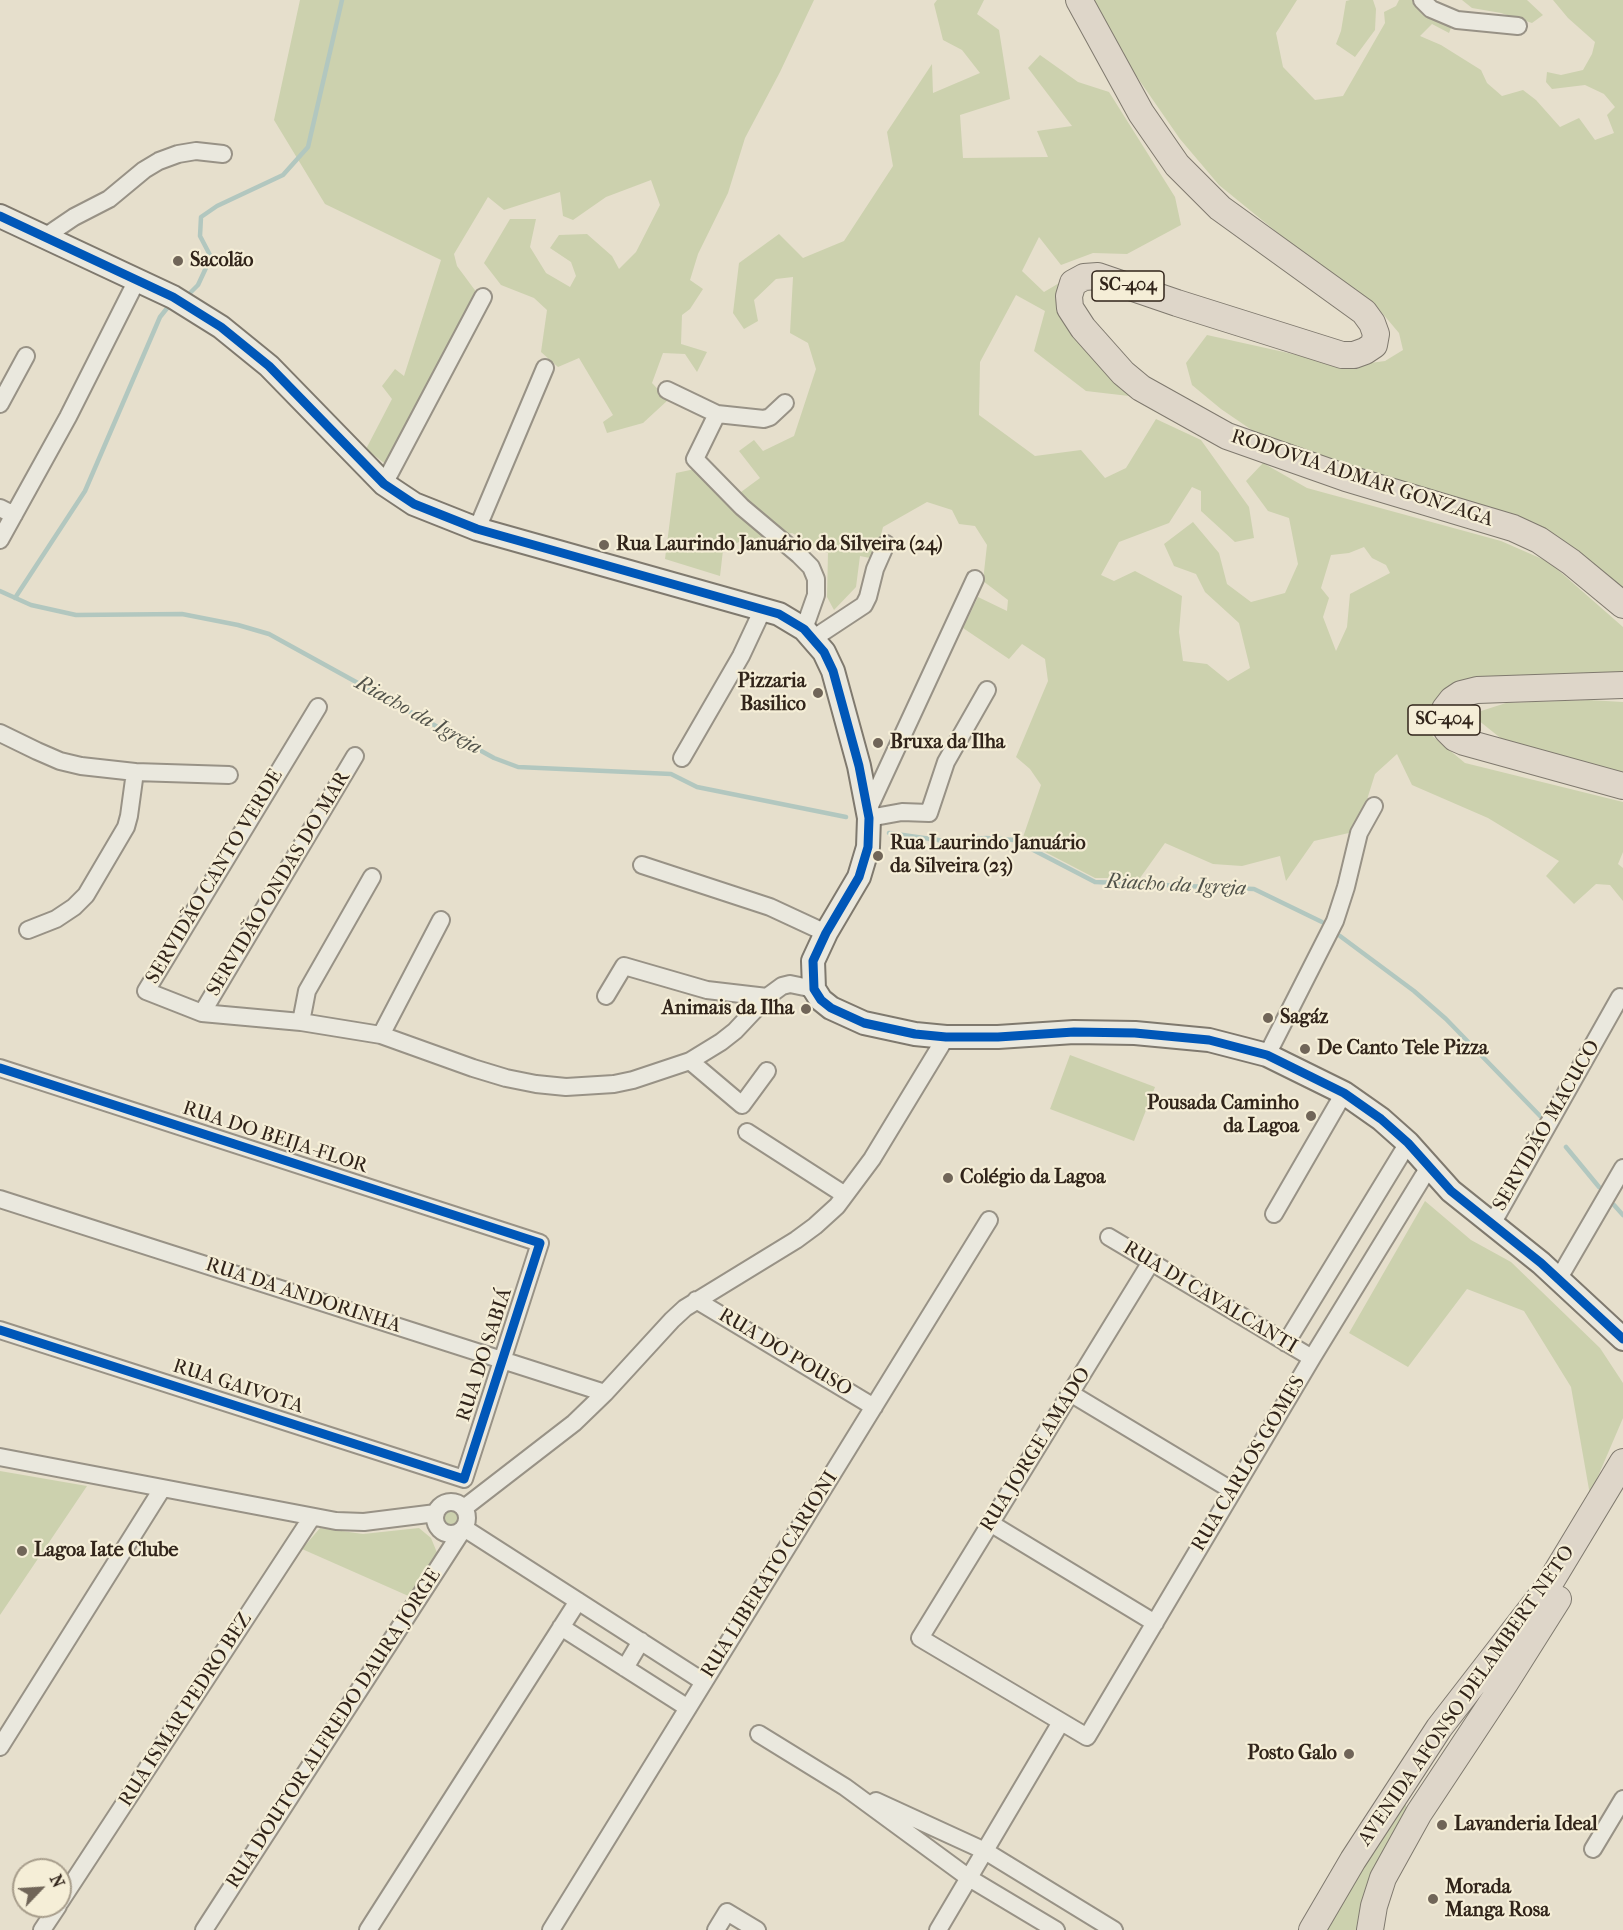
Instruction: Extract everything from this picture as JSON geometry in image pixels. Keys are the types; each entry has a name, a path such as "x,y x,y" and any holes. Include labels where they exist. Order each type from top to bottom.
{"main road":[{"name":"RODOVIA ADMAR GONZAGA","path":"1079,0 1151,130 1177,165 1220,208 1364,312 1376,334 1374,345 1365,351 1354,355 1342,355 1098,276 1084,276 1073,283 1069,296 1070,308 1083,328 1116,366 1141,388 1227,436 1346,477 1513,528 1539,540 1571,562 1623,605"},
{"path":"0,216 46,236 200,312 245,345 384,484 414,504 477,529 779,614 809,634 824,652 833,671 859,766 868,814 868,847 865,861 859,877 826,933 813,961 814,988 821,1000 848,1017 896,1030 946,1037 998,1037 1074,1032 1135,1033 1209,1040 1267,1055 1344,1093 1381,1119 1463,1202 1559,1278 1623,1339"},
{"name":"SC-404","path":"1623,685 1477,690 1461,694 1452,700 1445,709 1443,718 1447,730 1455,738 1464,742 1623,786"},
{"name":"AVENIDA AFONSO DELAMBERT NETO","path":"1312,1930 1353,1860 1448,1716 1545,1590 1623,1462"},
{"name":"AVENIDA AFONSO DELAMBERT NETO","path":"1370,1930 1374,1906 1383,1878 1419,1813 1518,1663 1623,1491"},
{"path":"1448,1716 1462,1747"}],"street":[{"path":"1422,0 1431,9 1457,20 1518,26"},
{"path":"46,236 74,217 109,199 136,176 159,161 178,154 196,151 223,154"},
{"path":"0,540 7,512 68,417 137,280"},
{"path":"384,484 483,297"},
{"path":"0,404 26,356"},
{"path":"477,529 545,368"},
{"path":"667,390 717,414 764,419 770,417 785,403"},
{"path":"717,414 695,459 742,507 811,567 816,579 816,595 809,634"},
{"path":"809,634 864,605 880,554 886,544"},
{"path":"975,579 868,814 929,813 946,762 987,690"},
{"path":"681,758 741,656 763,609"},
{"name":"SERVIDÃO CANTO VERDE","path":"318,707 146,991 202,1013 301,1022 381,1035 506,1078 536,1084 590,1087 633,1080 690,1061 711,1050 728,1037 766,997 782,986 790,984 814,988"},
{"path":"0,734 60,761 81,766 135,772 229,775"},
{"name":"SERVIDÃO ONDAS DO MAR","path":"202,1013 355,756"},
{"path":"28,930 56,919 74,907 86,894 126,827 131,808 135,772"},
{"path":"1267,1055 1335,921 1359,832 1374,806"},
{"path":"642,866 770,907 826,933"},
{"path":"301,1022 307,991 372,877"},
{"path":"381,1035 441,920"},
{"path":"606,996 624,966 707,990 766,997"},
{"name":"SERVIDÃO MACUCO","path":"1492,1224 1620,998"},
{"path":"464,1508 574,1423 672,1320 696,1300 796,1240 815,1226 845,1195 872,1159 946,1037"},
{"path":"690,1061 742,1105 767,1071"},
{"name":"RUA DO BEIJA-FLOR","path":"0,1068 540,1242"},
{"path":"1274,1214 1344,1093"},
{"path":"747,1132 845,1195"},
{"path":"1286,1343 1407,1143"},
{"name":"RUA CARLOS GOMES","path":"1061,1722 1087,1737 1312,1358 1429,1167"},
{"path":"1559,1278 1623,1168"},
{"name":"RUA DA ANDORINHA","path":"0,1199 605,1393"},
{"name":"RUA LIBERATO CARIONI","path":"551,1930 989,1220"},
{"name":"RUA DI CAVALCANTI","path":"1109,1237 1312,1358"},
{"name":"RUA DO SABIÁ","path":"465,1479 540,1242"},
{"name":"RUA JORGE AMADO","path":"1061,1722 920,1638 1151,1262"},
{"name":"RUA DO POUSO","path":"696,1300 874,1407"},
{"name":"RUA GAIVOTA","path":"0,1330 465,1479"},
{"path":"1071,1393 1233,1491"},
{"path":"0,1457 312,1517 364,1522 436,1513"},
{"path":"0,1747 162,1489"},
{"path":"446,1503 459,1504 464,1508 467,1522 464,1528 455,1533 444,1532 437,1524 436,1513 440,1506 446,1503"},
{"name":"RUA ISMAR PEDRO BEZ","path":"72,1884 312,1517"},
{"path":"990,1524 1155,1623"},
{"path":"464,1528 704,1682"},
{"name":"RUA DOUTOR ALFREDO DAURA JORGE","path":"204,1930 464,1528"},
{"path":"368,1930 578,1601"},
{"path":"561,1627 688,1708"},
{"path":"625,1668 641,1641"},
{"path":"938,1930 1061,1722"},
{"path":"759,1734 845,1787 969,1878 1056,1930"},
{"path":"845,1787 985,1851 1114,1930"},
{"path":"1593,1849 1623,1799"},
{"path":"716,1930 727,1912 757,1930"}],"green space":[{"path":"300,0 814,0 745,138 728,193 698,254 690,280 703,289 690,309 682,315 681,344 707,352 697,372 685,354 663,353 652,383 668,400 643,423 607,433 603,422 613,415 579,358 558,367 541,352 547,310 534,298 501,285 484,263 510,219 536,219 530,247 546,273 570,287 576,276 571,262 550,248 559,235 587,234 612,256 619,269 636,252 660,205 651,180 606,197 573,220 563,216 560,192 504,210 488,197 454,254 457,266 477,293 388,466 366,449 392,399 382,386 395,369 404,376 441,260 325,204 274,120"},
{"path":"937,0 984,0 977,14 999,30 1010,99 960,115 963,158 1048,157 1037,131 1072,126 1028,68 1040,55 1078,82 1109,92 1175,197 1181,225 1127,254 1093,253 1061,265 1039,237 1022,271 1044,292 1066,279 1069,325 1129,396 1086,391 1034,351 1045,311 1016,295 980,362 979,415 1035,456 1081,450 1105,478 1126,468 1156,419 1201,440 1249,507 1254,538 1235,542 1201,511 1201,491 1192,487 1169,523 1119,542 1101,575 1114,581 1135,571 1182,596 1179,632 1183,661 1207,664 1228,681 1250,668 1239,623 1205,592 1196,574 1174,566 1164,544 1193,522 1219,553 1227,584 1251,602 1285,593 1298,564 1289,518 1268,511 1246,481 1263,463 1307,488 1501,541 1549,562 1623,627 1623,672 1573,680 1451,690 1430,706 1430,734 1465,763 1623,802 1623,852 1618,864 1623,868 1623,901 1610,885 1596,884 1574,904 1546,876 1559,861 1488,818 1412,785 1397,754 1375,774 1365,806 1353,832 1314,841 1286,881 1280,856 1242,866 1213,864 1165,843 1140,878 1095,878 1022,840 1041,785 1030,769 1016,757 1048,681 1045,659 1022,644 1009,659 963,628 978,597 1007,611 1008,600 983,581 987,545 975,526 959,524 952,510 927,502 883,527 875,559 860,556 856,587 834,610 827,597 828,553 792,533 741,541 723,550 720,576 665,559 676,473 709,466 737,495 760,478 739,451 754,440 763,451 794,436 816,369 808,343 790,333 793,277 776,279 754,300 758,321 744,329 733,313 739,263 779,234 803,258 844,241 893,166 887,132 932,64 933,93 980,73 962,50 943,40 934,4","holes":["1364,547 1372,558 1386,565 1390,573 1350,594 1347,627 1336,651 1323,617 1329,598 1321,588 1331,555 1349,553"]},
{"path":"1092,0 1297,0 1276,33 1283,67 1315,100 1343,96 1385,23 1384,12 1396,6 1399,0 1431,0 1453,23 1449,33 1432,24 1420,36 1441,45 1481,70 1487,83 1502,96 1523,90 1536,100 1560,127 1579,118 1595,140 1614,133 1607,115 1615,107 1604,94 1585,85 1552,89 1546,82 1547,72 1561,75 1583,70 1592,54 1595,42 1568,18 1553,0 1623,0 1623,595 1563,549 1262,437 1221,409 1192,385 1186,363 1207,335 1347,366 1385,361 1403,350 1399,333 1377,307 1322,269 1219,185 1180,139 1119,51"},
{"path":"1373,0 1376,9 1375,30 1355,57 1336,44 1341,31 1346,1"},
{"path":"1462,0 1527,0 1543,15 1532,23 1501,13 1472,8"},
{"path":"1589,700 1623,702 1623,777 1508,744 1478,720 1481,711 1506,703"},
{"path":"1070,1055 1155,1087 1134,1141 1050,1109"},
{"path":"1425,1201 1471,1240 1511,1262 1600,1348 1623,1383 1623,1418 1590,1495 1571,1387 1524,1311 1467,1289 1408,1367 1349,1333"},
{"name":"Lagoa Iate Clube","path":"0,1471 87,1486 0,1615"},
{"path":"451,1510 459,1518 451,1526 443,1518"},
{"path":"320,1528 363,1534 419,1528 431,1538 438,1555 413,1598 302,1549"},
{"path":"1404,1801 1406,1810 1382,1853 1360,1930 1324,1930"}],"waterway":[{"path":"190,293 198,285 211,257 200,236 201,217 217,206 283,175 308,147 342,0"},
{"path":"15,598 85,491 160,317 168,307"},
{"name":"Riacho da Igreja","path":"0,591 31,605 76,615 182,614 238,625 269,634 494,758 518,767 671,774 697,787 846,817"},
{"name":"Riacho da Igreja","path":"889,833 945,841 986,838 1014,840 1095,882 1254,889 1322,922"},
{"name":"Riacho da Igreja","path":"1340,936 1414,991 1446,1019 1543,1119"},
{"name":"Riacho da Igreja","path":"1566,1147 1599,1187"},
{"name":"Riacho da Igreja","path":"1614,1205 1623,1215"}],"cycle path":[{"path":"0,216 173,297 221,327 269,366 384,484 414,504 477,529 779,614 804,629 824,652 833,671 859,766 869,818 868,847 859,877 826,933 813,961 814,989 821,1000 831,1008 864,1023 915,1034 946,1037 998,1037 1074,1032 1135,1033 1209,1040 1267,1055 1344,1093 1381,1119 1408,1143 1451,1191 1541,1263 1623,1339"},
{"path":"0,1068 540,1243 464,1479 0,1330"}],"place":[{"name":"Sacolão","path":"178,261"},
{"name":"Rua Laurindo Januário da Silveira (24)","path":"604,545"},
{"name":"Pizzaria Basilico","path":"818,693"},
{"name":"Bruxa da Ilha","path":"878,743"},
{"name":"Rua Laurindo Januário da Silveira (23)","path":"878,856"},
{"name":"Animais da Ilha","path":"806,1009"},
{"name":"Sagáz","path":"1268,1018"},
{"name":"De Canto Tele Pizza","path":"1305,1049"},
{"name":"Pousada Caminho da Lagoa","path":"1311,1116"},
{"name":"Colégio da Lagoa","path":"948,1178"},
{"name":"Lagoa Iate Clube","path":"22,1551"},
{"name":"Posto Galo","path":"1349,1754"},
{"name":"Lavanderia Ideal","path":"1442,1825"},
{"name":"Morada Manga Rosa","path":"1433,1899"}]}
